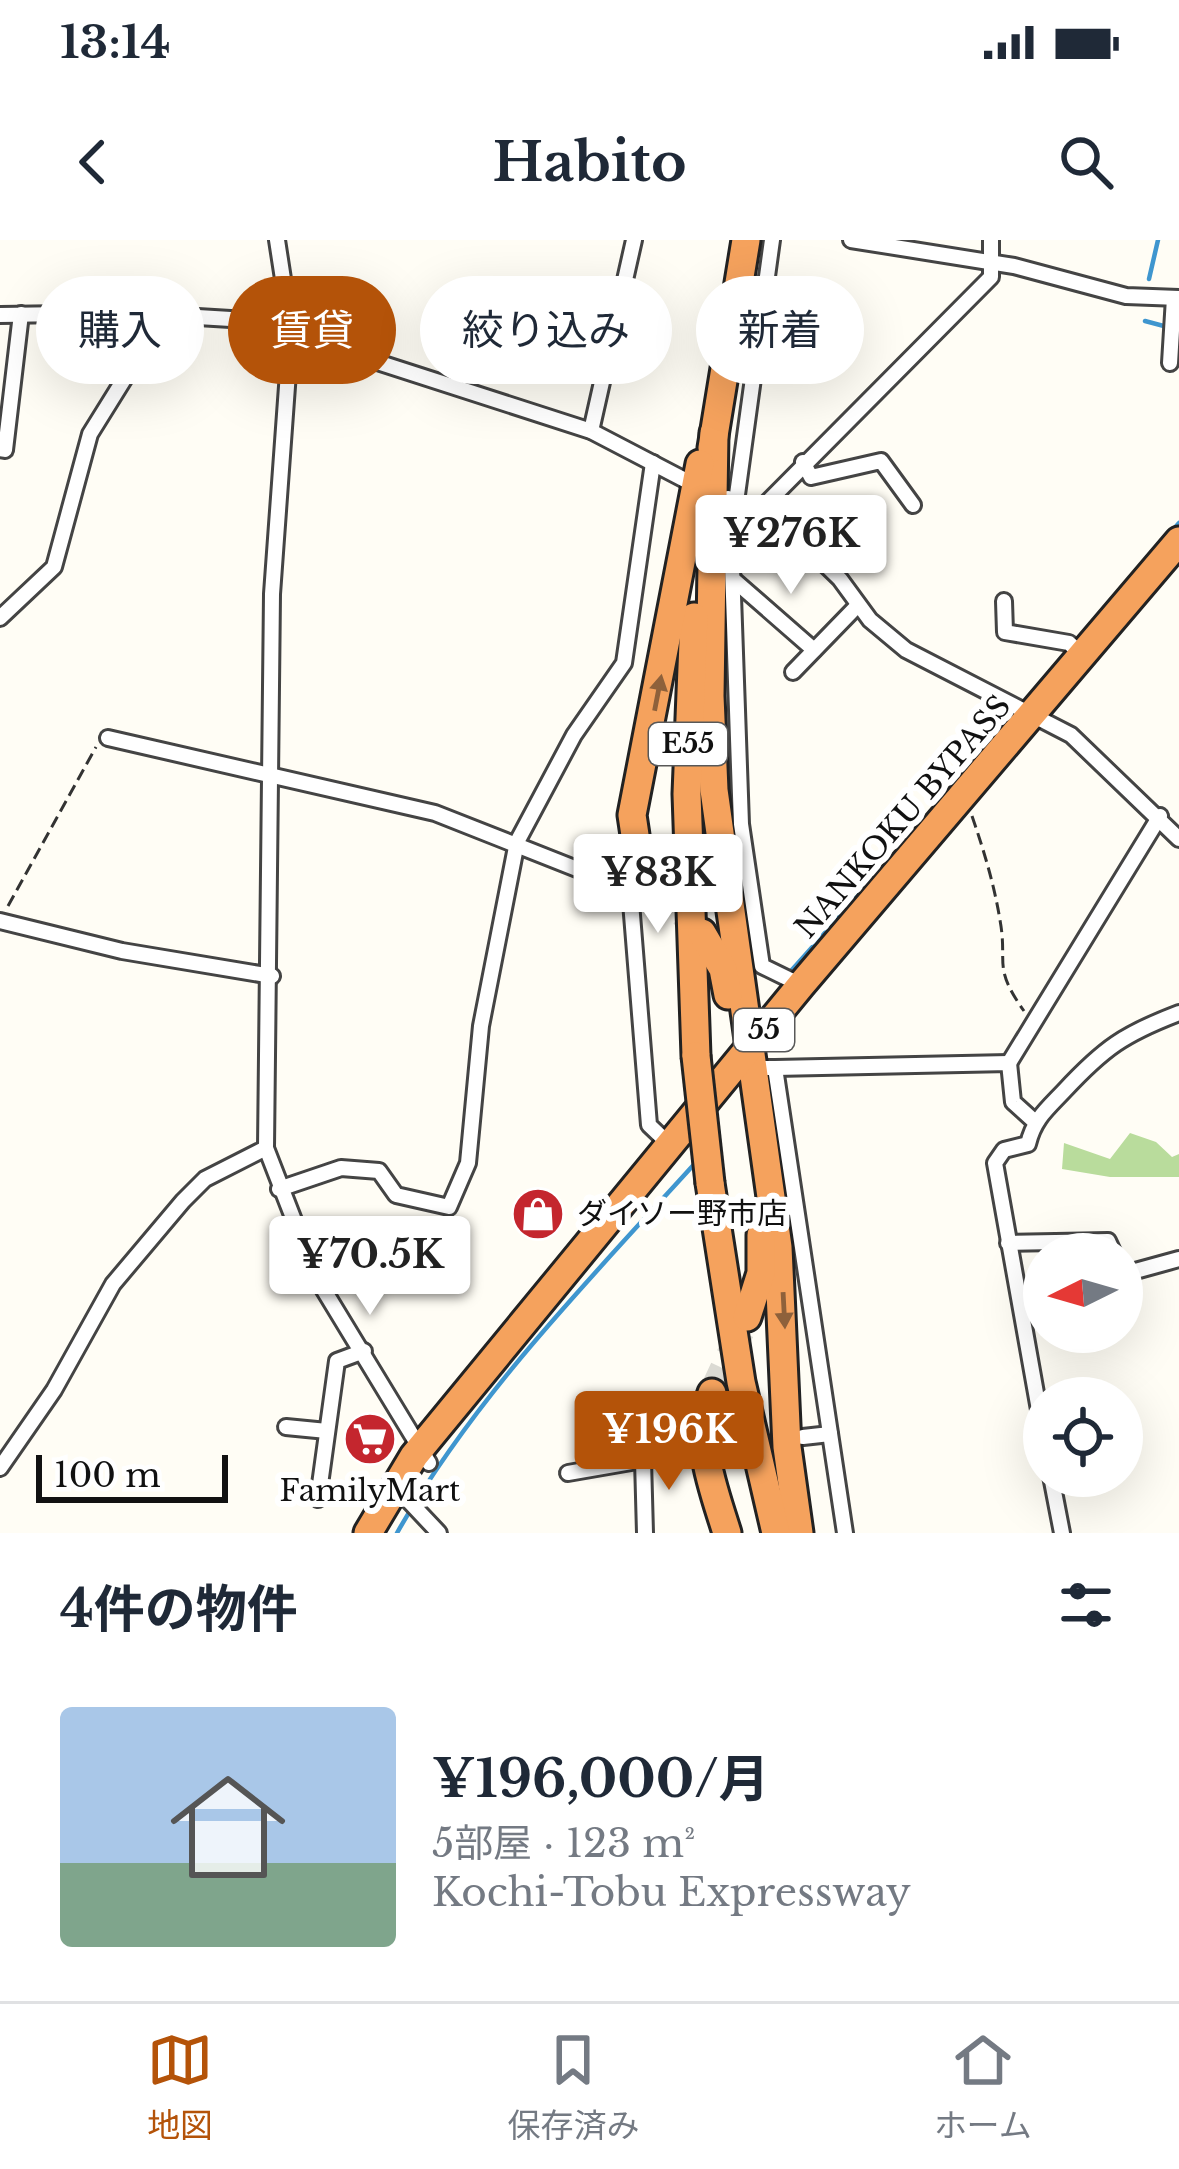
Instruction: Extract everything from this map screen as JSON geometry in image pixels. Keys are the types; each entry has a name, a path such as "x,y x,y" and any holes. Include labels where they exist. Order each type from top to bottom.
{"highway":[{"name":"E55","path":"739,276 746,240"},
{"path":"654,885 635,851 632,815 717,384"},
{"name":"E55","path":"721,384 689,698 687,881 696,1056 710,1184 741,1382 776,1533"},
{"path":"714,433 714,790 783,1291 787,1447 799,1533"},
{"name":"NANKOKU BYPASS","path":"368,1533 671,1146 752,1067 801,985 1179,541"},
{"name":"NANKOKU BYPASS","path":"385,1533 412,1504 424,1456 971,813 1034,714 1179,568"},
{"path":"702,933 723,969 752,1067 762,1251 747,1317"},
{"path":"712,1393 704,1420 705,1455 727,1533"}],"street":[{"path":"277,240 283,276"},
{"path":"590,431 634,240"},
{"path":"772,240 732,500 754,510 822,560 858,605 906,650 1034,714 1160,816 1179,839"},
{"path":"851,240 992,263 1126,296 1177,298 1170,363"},
{"path":"801,985 762,967 743,840 730,668 735,581 731,539 754,510 992,277 991,240"},
{"path":"0,448 5,450 7,374 21,314"},
{"path":"0,315 36,314"},
{"path":"396,366 590,431 685,480"},
{"path":"0,618 54,567 90,434 121,384"},
{"path":"287,384 272,594 268,775 272,976 266,1148 316,1277 424,1456"},
{"path":"803,462 811,477 881,461 913,505"},
{"path":"279,1189 341,1168 379,1171 396,1195 449,1207 468,1162 481,1026 518,842 563,753 631,663 653,463"},
{"path":"735,581 814,650"},
{"path":"1004,601 1005,632 1069,643 1084,656"},
{"path":"793,672 858,605"},
{"path":"108,738 377,796 518,842 630,890 649,1125 671,1146"},
{"path":"1034,1121 1013,1102 1009,1063 1035,1028 1160,816"},
{"path":"1,920 122,950 272,976"},
{"path":"1033,1377 995,1163 1004,1150 1028,1144 1034,1121 1095,1055 1130,1032 1179,1013"},
{"path":"845,1533 830,1434 752,1067 1009,1063"},
{"path":"0,1468 45,1404 113,1285 205,1179 266,1148"},
{"path":"1008,1243 1023,1243"},
{"path":"1143,1269 1179,1259"},
{"path":"318,1498 337,1361 364,1352"},
{"path":"286,1427 327,1431"},
{"path":"803,1437 830,1434"},
{"path":"568,1473 692,1452"},
{"path":"644,1460 645,1533"},
{"path":"1055,1497 1062,1533"},
{"path":"412,1504 439,1533"}],"path":[{"path":"1,920 101,738 108,738"},
{"path":"971,813 992,872 1003,936 998,956 1007,988 1035,1028"}],"green space":[{"path":"1130,1133 1156,1142 1172,1157 1179,1154 1179,1177 1110,1177 1062,1169 1064,1143 1110,1159"}],"waterway":[{"path":"1149,279 1158,240"},
{"path":"1145,321 1179,330"},
{"path":"1171,532 1179,523"},
{"path":"790,972 882,869"},
{"path":"397,1533 499,1385 698,1160"}],"tunnel":[{"path":"654,885 702,933"},
{"path":"712,1393 741,1331"},
{"path":"703,1450 788,1439"}],"place":[{"name":"ダイソー野市店","path":"538,1214"},
{"name":"FamilyMart","path":"370,1439"}]}
